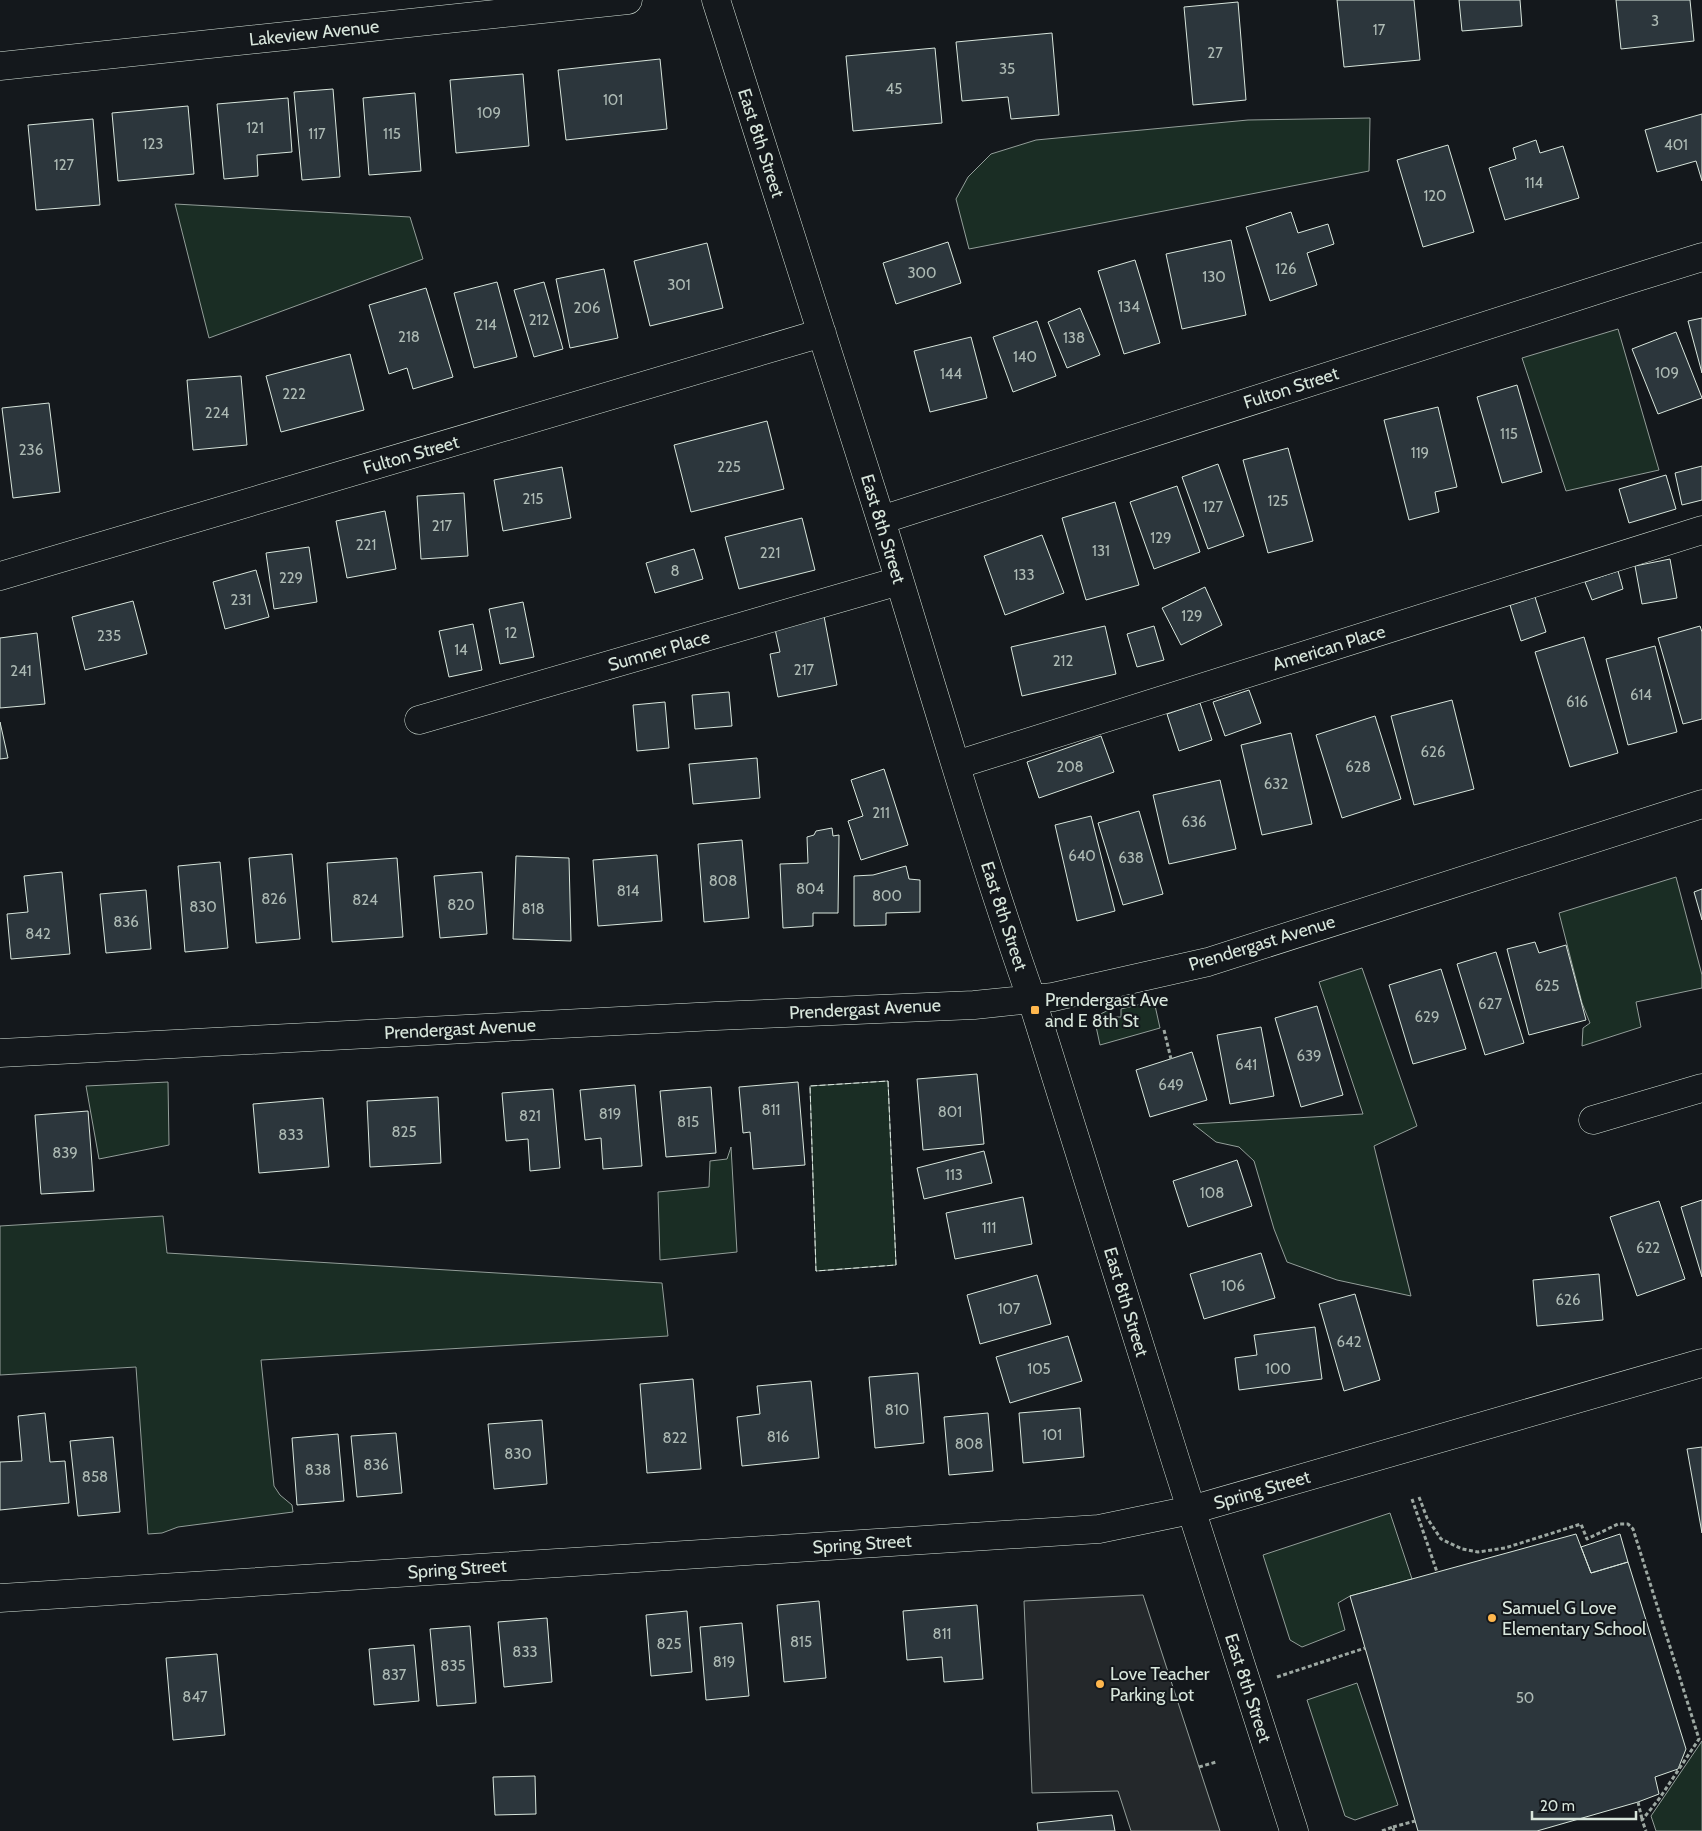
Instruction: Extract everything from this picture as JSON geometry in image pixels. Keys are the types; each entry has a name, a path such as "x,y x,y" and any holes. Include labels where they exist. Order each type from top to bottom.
{"street":[{"name":"Lakeview Avenue","path":"0,66 528,5 628,0"},
{"name":"East 8th Street","path":"716,0 881,520 1014,950 1032,1000 1191,1510 1294,1831"},
{"name":"Fulton Street","path":"881,520 1607,286 1702,258"},
{"name":"Fulton Street","path":"0,576 822,333"},
{"name":"American Place","path":"956,765 1702,530"},
{"name":"Sumner Place","path":"419,720 899,581"},
{"name":"Prendergast Avenue","path":"0,1053 716,1016 974,1005 1032,1000 1082,992 1208,962 1702,804"},
{"path":"1593,1120 1702,1088"},
{"name":"Spring Street","path":"0,1598 1096,1529 1191,1510 1702,1363"}],"path":[{"path":"1164,1030 1171,1059"},
{"path":"1419,1497 1427,1518 1441,1539 1462,1549 1478,1552 1505,1548 1581,1524 1587,1539 1618,1524 1630,1525 1699,1739 1682,1767 1642,1820"},
{"path":"1412,1500 1437,1572"},
{"path":"1248,1686 1365,1648"},
{"path":"1199,1766 1216,1762"},
{"path":"1638,1802 1646,1831"},
{"path":"1382,1831 1394,1829 1415,1821"}],"green space":[{"path":"1370,118 1369,171 969,249 956,199 968,177 991,154 1036,140 1248,120"},
{"path":"175,204 410,217 423,259 209,338"},
{"path":"1618,329 1659,470 1566,491 1522,358"},
{"path":"1676,877 1702,975 1702,988 1636,1002 1641,1027 1582,1046 1583,1028 1590,1023 1582,1003 1559,913"},
{"path":"1362,968 1417,1126 1374,1146 1411,1296 1337,1280 1287,1262 1274,1229 1254,1161 1239,1147 1216,1142 1193,1124 1363,1114 1319,982"},
{"path":"1154,1001 1160,1028 1100,1045 1094,1017 1111,1009 1112,1017 1121,1017 1121,1009"},
{"path":"888,1081 896,1265 816,1271 810,1086"},
{"path":"168,1082 169,1145 99,1159 86,1086"},
{"path":"731,1147 737,1252 660,1260 658,1192 709,1187 710,1161 727,1159"},
{"path":"163,1216 167,1253 662,1283 668,1336 261,1360 274,1486 280,1495 292,1505 293,1512 178,1527 162,1533 148,1534 136,1367 0,1375 0,1226"},
{"path":"1390,1513 1412,1579 1350,1596 1338,1603 1345,1630 1302,1647 1290,1640 1263,1555"},
{"path":"1357,1683 1398,1805 1355,1820 1345,1816 1307,1700"},
{"path":"1702,1741 1702,1831 1656,1831 1651,1816"}],"shaded area":[{"name":"Love Teacher Parking Lot","path":"1143,1595 1220,1831 1131,1831 1118,1791 1032,1793 1024,1601"}],"building":[{"path":"1337,0 1414,0 1420,60 1344,67"},
{"path":"1459,0 1520,0 1522,26 1462,31"},
{"path":"1616,0 1690,0 1694,41 1621,49"},
{"path":"1238,2 1246,100 1193,105 1184,7"},
{"path":"1052,33 1059,115 1011,119 1008,97 962,101 956,42"},
{"path":"935,48 942,123 853,131 846,56"},
{"path":"660,59 667,129 566,140 558,70"},
{"path":"523,74 529,146 456,153 450,80"},
{"path":"333,89 340,177 302,180 294,92"},
{"path":"415,93 421,171 369,175 363,98"},
{"path":"288,98 292,152 257,155 258,176 224,179 217,104"},
{"path":"188,106 194,174 118,181 112,113"},
{"path":"1702,114 1702,181 1696,161 1657,172 1645,130"},
{"path":"93,119 100,205 36,210 28,125"},
{"path":"1536,140 1540,153 1563,146 1579,198 1505,220 1489,168 1516,159 1513,148"},
{"path":"1448,145 1474,232 1423,247 1397,160"},
{"path":"1291,212 1298,233 1328,224 1334,244 1307,253 1317,285 1270,301 1246,227"},
{"path":"1231,240 1246,315 1182,329 1166,254"},
{"path":"948,242 961,283 896,304 883,263"},
{"path":"707,243 723,308 650,326 634,261"},
{"path":"1135,260 1160,343 1124,354 1098,271"},
{"path":"604,269 618,338 570,348 556,279"},
{"path":"497,282 517,357 474,368 454,293"},
{"path":"544,282 563,349 534,357 514,290"},
{"path":"426,288 453,377 413,389 407,368 389,374 369,305"},
{"path":"1080,308 1100,355 1067,368 1048,322"},
{"path":"1702,318 1702,373 1688,321"},
{"path":"1037,321 1056,376 1013,392 993,337"},
{"path":"1676,332 1702,398 1658,414 1632,349"},
{"path":"971,337 987,398 930,412 914,351"},
{"path":"350,354 364,410 281,432 266,376"},
{"path":"241,376 247,445 193,450 187,380"},
{"path":"1517,385 1542,472 1502,483 1477,397"},
{"path":"49,403 60,492 13,498 2,408"},
{"path":"1438,407 1457,487 1435,492 1439,512 1409,520 1384,420"},
{"path":"767,421 784,489 691,512 674,445"},
{"path":"1288,448 1313,541 1268,553 1243,460"},
{"path":"1218,464 1244,536 1208,549 1182,477"},
{"path":"1702,466 1702,500 1682,505 1675,473"},
{"path":"562,467 571,518 503,531 494,480"},
{"path":"1666,475 1676,509 1629,523 1619,489"},
{"path":"1177,486 1200,552 1154,569 1130,502"},
{"path":"464,493 468,556 421,559 417,496"},
{"path":"1115,502 1139,585 1086,600 1062,518"},
{"path":"385,511 396,569 347,578 336,521"},
{"path":"802,518 815,570 739,589 725,537"},
{"path":"1042,535 1064,593 1005,615 984,556"},
{"path":"309,547 317,602 274,609 266,553"},
{"path":"694,549 703,579 655,593 646,563"},
{"path":"1670,559 1677,598 1642,604 1635,566"},
{"path":"256,570 269,617 225,629 213,582"},
{"path":"1618,571 1623,589 1592,600 1585,582"},
{"path":"1205,587 1222,625 1181,645 1162,608"},
{"path":"1535,597 1546,632 1521,641 1510,605"},
{"path":"133,601 147,654 85,670 72,617"},
{"path":"523,602 534,657 500,664 489,609"},
{"path":"823,611 837,685 778,697 770,654 780,652 773,620"},
{"path":"473,624 482,670 449,677 439,631"},
{"path":"1105,626 1116,674 1022,696 1011,647"},
{"path":"1154,626 1164,660 1137,667 1127,634"},
{"path":"1700,626 1702,632 1702,719 1683,724 1658,638"},
{"path":"37,633 45,704 0,708 0,638"},
{"path":"1584,637 1618,753 1570,767 1535,652"},
{"path":"1655,646 1677,732 1628,745 1606,659"},
{"path":"1249,690 1261,723 1225,736 1213,702"},
{"path":"729,692 732,726 695,729 692,695"},
{"path":"1452,700 1474,789 1414,805 1391,716"},
{"path":"665,702 669,748 637,751 633,705"},
{"path":"1200,703 1212,740 1179,751 1167,714"},
{"path":"1375,716 1401,799 1342,818 1316,735"},
{"path":"0,722 8,758 0,759"},
{"path":"1291,733 1312,824 1262,835 1241,745"},
{"path":"1101,736 1114,772 1039,798 1027,762"},
{"path":"757,758 760,798 693,804 689,764"},
{"path":"884,769 908,845 861,860 848,821 863,816 851,780"},
{"path":"1220,780 1236,849 1169,864 1153,795"},
{"path":"1139,811 1163,894 1123,905 1098,823"},
{"path":"1091,816 1115,911 1077,921 1055,825"},
{"path":"832,828 833,836 839,835 838,913 813,913 813,926 783,928 780,864 808,863 807,837 814,835 816,831"},
{"path":"742,840 749,918 704,922 698,844"},
{"path":"292,854 300,939 256,943 249,858"},
{"path":"657,855 662,921 598,926 593,860"},
{"path":"516,856 569,858 571,941 513,939"},
{"path":"397,858 403,937 332,942 327,863"},
{"path":"220,862 228,948 185,952 178,866"},
{"path":"906,866 909,879 920,880 920,912 886,913 886,925 854,926 854,876 873,875"},
{"path":"62,872 70,954 11,959 7,914 28,912 24,876"},
{"path":"482,872 487,934 440,938 434,876"},
{"path":"1702,889 1702,920 1694,892"},
{"path":"146,890 151,949 106,953 100,894"},
{"path":"1535,942 1539,953 1566,945 1586,1020 1529,1035 1507,949"},
{"path":"1496,952 1524,1043 1485,1055 1457,964"},
{"path":"1441,969 1466,1049 1413,1064 1389,985"},
{"path":"1317,1006 1343,1095 1301,1107 1275,1018"},
{"path":"1261,1027 1274,1096 1230,1104 1217,1035"},
{"path":"1192,1052 1207,1100 1150,1117 1136,1070"},
{"path":"977,1074 984,1144 923,1150 917,1079"},
{"path":"798,1082 805,1165 753,1169 750,1132 743,1133 739,1087"},
{"path":"635,1085 642,1166 603,1169 601,1138 585,1140 580,1090"},
{"path":"711,1087 716,1153 666,1157 660,1091"},
{"path":"553,1089 560,1168 530,1171 528,1139 506,1141 502,1093"},
{"path":"438,1097 441,1163 370,1167 367,1101"},
{"path":"323,1098 329,1167 259,1173 253,1104"},
{"path":"88,1111 94,1191 41,1194 35,1115"},
{"path":"984,1151 992,1183 924,1199 917,1168"},
{"path":"1237,1160 1252,1206 1188,1227 1173,1181"},
{"path":"1023,1197 1032,1244 955,1259 946,1213"},
{"path":"1702,1200 1702,1277 1681,1207"},
{"path":"1659,1201 1685,1279 1637,1296 1610,1217"},
{"path":"1261,1253 1275,1298 1204,1319 1190,1274"},
{"path":"1599,1274 1603,1320 1537,1326 1533,1280"},
{"path":"1037,1275 1051,1324 980,1344 967,1295"},
{"path":"1355,1294 1380,1380 1344,1391 1319,1304"},
{"path":"1315,1327 1322,1379 1239,1390 1235,1358 1257,1355 1254,1335"},
{"path":"1068,1336 1082,1381 1010,1403 996,1357"},
{"path":"918,1373 924,1443 875,1448 869,1377"},
{"path":"693,1379 701,1469 647,1473 640,1384"},
{"path":"811,1381 819,1458 742,1466 737,1417 760,1414 757,1386"},
{"path":"1080,1408 1084,1457 1023,1463 1019,1413"},
{"path":"45,1413 50,1462 65,1461 69,1503 0,1510 0,1462 22,1461 18,1416"},
{"path":"988,1413 993,1471 949,1475 944,1417"},
{"path":"542,1420 547,1484 494,1489 488,1424"},
{"path":"396,1433 402,1493 357,1497 351,1436"},
{"path":"338,1434 344,1501 297,1505 292,1438"},
{"path":"113,1437 120,1512 78,1516 70,1441"},
{"path":"1702,1447 1702,1533 1687,1449"},
{"path":"1576,1534 1591,1573 1628,1562 1686,1749 1678,1769 1655,1777 1659,1794 1638,1802 1537,1831 1418,1831 1350,1596"},
{"path":"1620,1534 1628,1562 1591,1573 1581,1547"},
{"path":"819,1601 826,1678 784,1682 777,1605"},
{"path":"977,1605 983,1679 944,1682 942,1657 907,1660 903,1611"},
{"path":"687,1611 692,1672 651,1676 646,1615"},
{"path":"547,1618 552,1682 504,1687 498,1622"},
{"path":"742,1623 749,1696 706,1700 700,1627"},
{"path":"470,1626 476,1703 437,1706 430,1629"},
{"path":"414,1645 419,1701 374,1705 369,1649"},
{"path":"217,1654 225,1735 173,1740 166,1658"},
{"path":"535,1776 536,1814 495,1815 493,1777"},
{"path":"1112,1815 1115,1831 1038,1831 1037,1823"}],"fence":[{"path":"888,1081 896,1265 816,1271 810,1086 888,1081"}],"place":[{"name":"Prendergast Ave and E 8th St","path":"1035,1010"},
{"name":"Samuel G Love Elementary School","path":"1492,1618"},
{"name":"Love Teacher Parking Lot","path":"1100,1684"}]}
